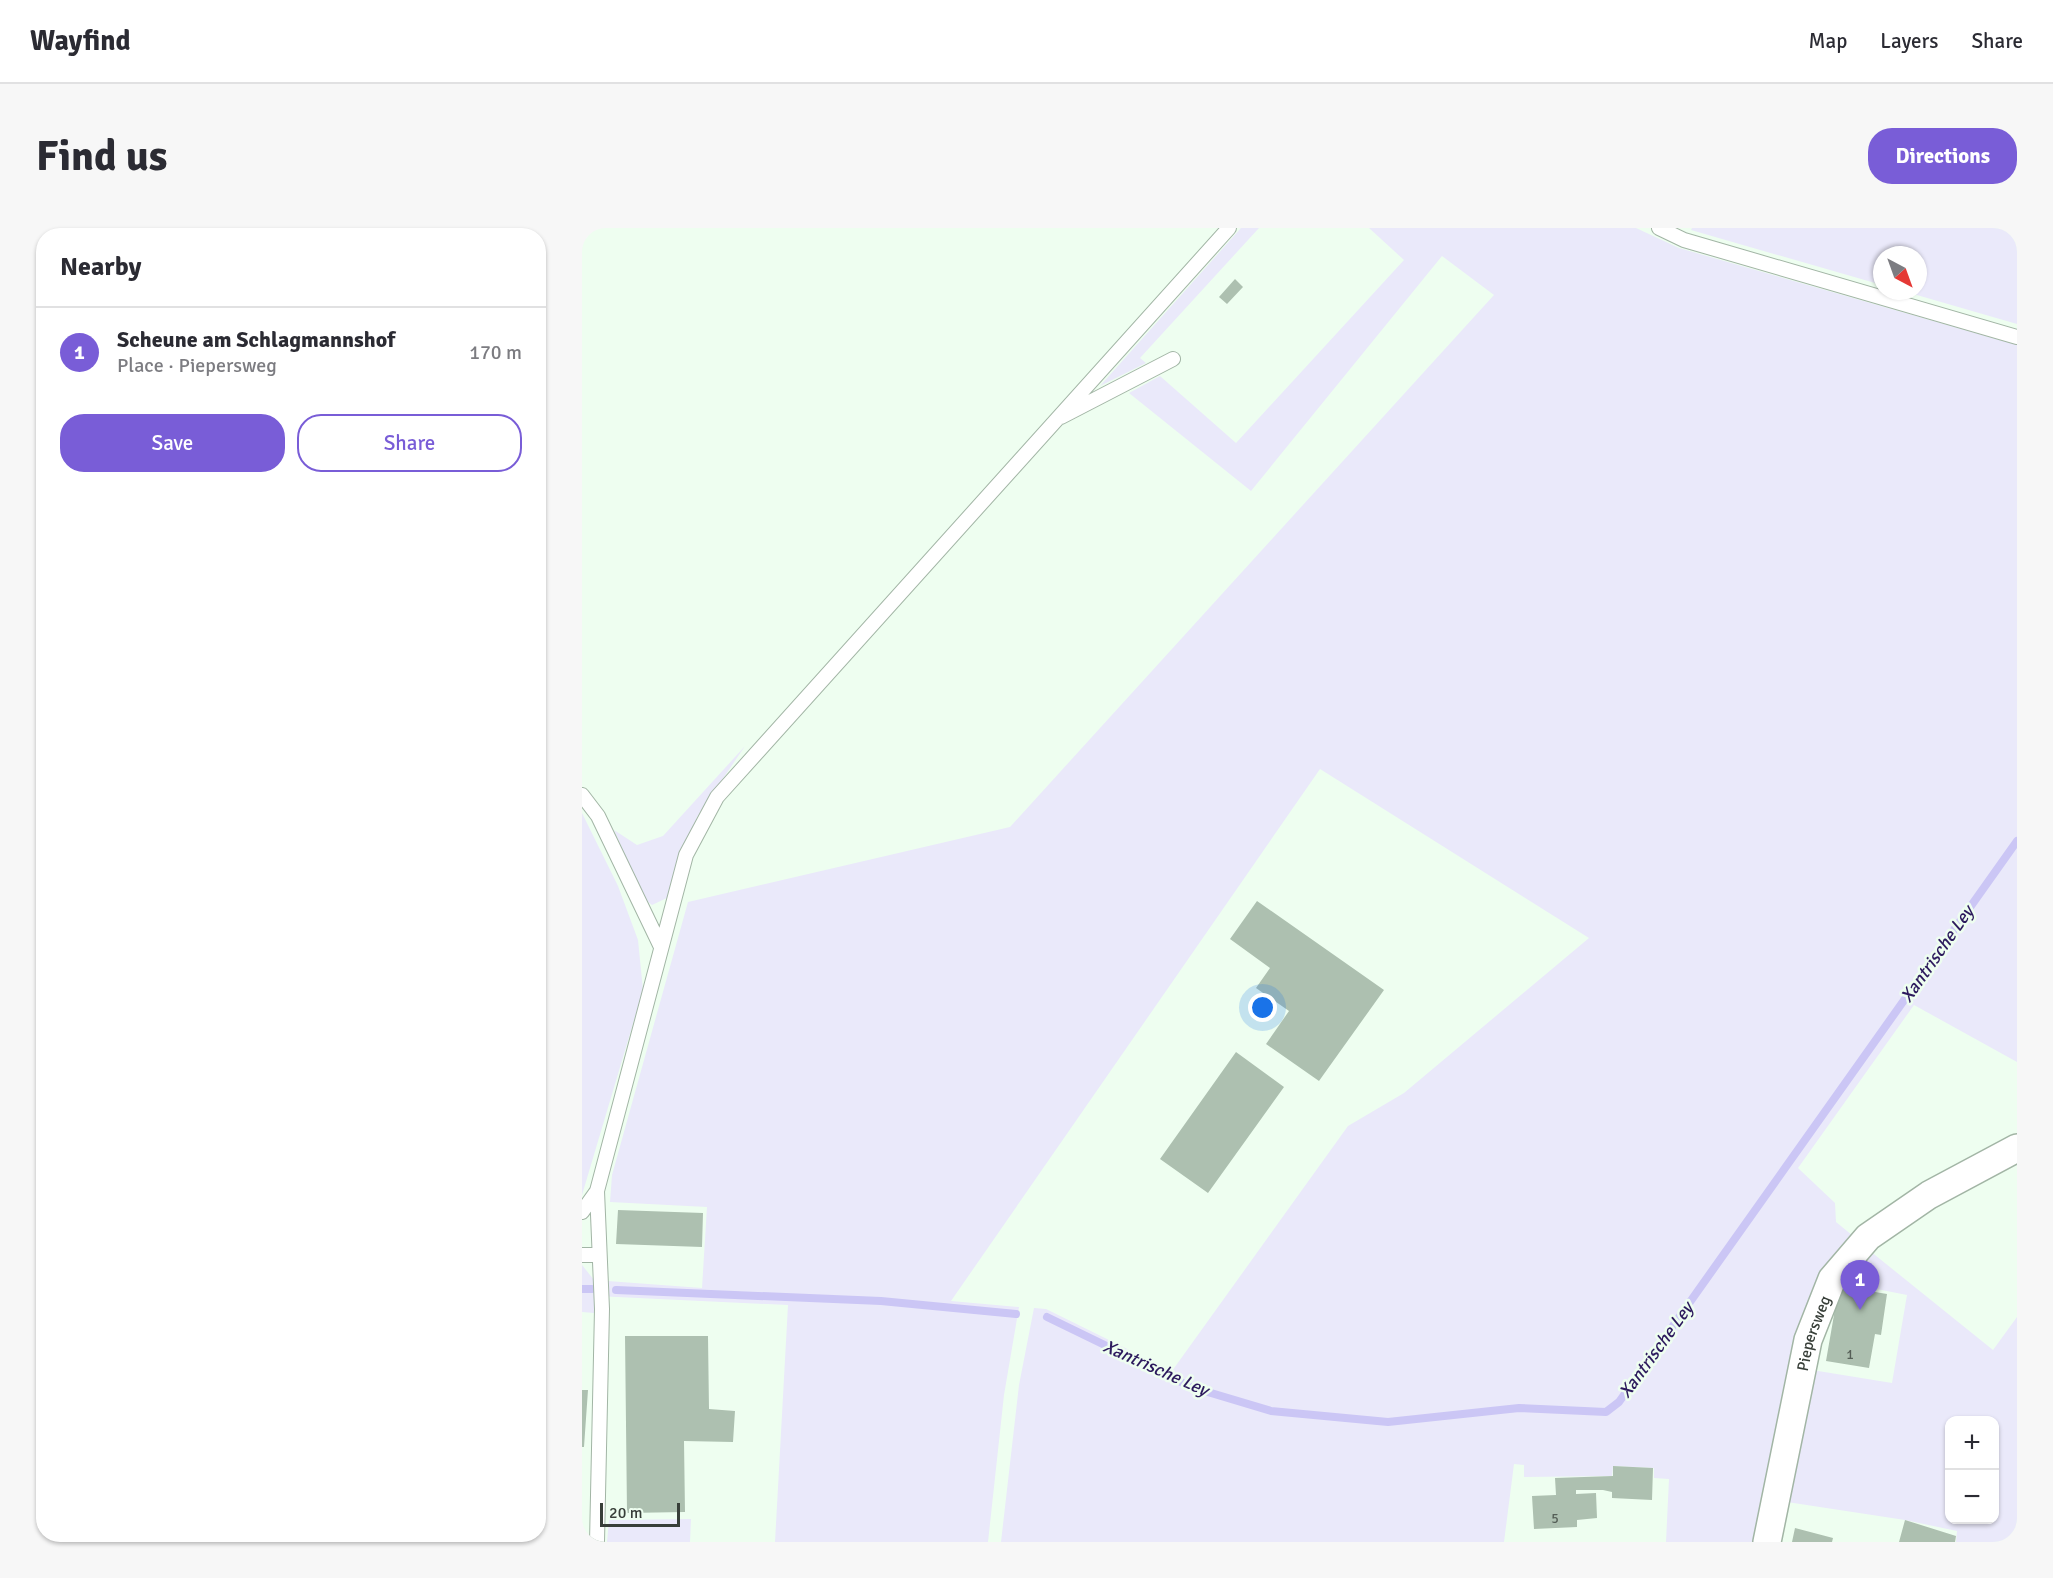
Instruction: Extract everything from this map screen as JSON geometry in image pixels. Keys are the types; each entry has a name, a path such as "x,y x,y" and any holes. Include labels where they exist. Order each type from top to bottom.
{"street":[{"name":"Piepersweg","path":"1767,1542 1808,1340 1832,1279 1868,1237 1929,1195 2017,1148"}],"lane":[{"path":"597,1542 602,1309 597,1191 686,855 717,797 1229,228"},
{"path":"1659,228 1684,240 2017,337"},
{"path":"1054,421 1173,359"},
{"path":"582,795 598,816 661,947"},
{"path":"582,1212 597,1191"},
{"path":"582,1255 599,1255"}],"shaded area":[{"path":"1241,228 1259,228 1140,358 1146,363 1100,386"},
{"path":"1369,228 1636,228 1679,248 2017,345 2017,1062 1914,1005 1798,1168 1835,1203 1836,1222 1858,1240 1823,1278 1760,1530 1752,1542 1666,1542 1669,1479 1654,1478 1654,1468 1613,1466 1612,1476 1524,1477 1524,1465 1514,1464 1504,1542 1001,1542 1019,1385 1034,1308 1046,1309 1172,1371 1348,1126 1404,1093 1589,938 1320,769 951,1301 1019,1307 1004,1395 988,1542 775,1542 788,1305 596,1296 594,1313 582,1312 582,1265 594,1280 702,1288 707,1207 610,1202 612,1175 688,902 1010,827 1494,295 1442,256 1251,491 1129,393 1160,376 1236,443 1404,260"},
{"path":"1692,228 2017,228 2017,324 1927,298 1927,246 1873,246 1873,282 1691,230"},
{"path":"745,746 697,817 669,897 652,905 644,899 614,830 637,845 663,836"},
{"path":"582,813 618,886 638,940 643,990 582,1195"},
{"path":"1870,1251 1993,1350 2017,1317 2017,1542 1956,1542 1957,1531 1905,1520 1787,1502 1812,1370 1892,1383 1907,1295 1841,1282"},
{"path":"691,1519 690,1542 607,1542 609,1520"}],"building":[{"path":"1235,279 1243,287 1227,304 1219,297"},
{"path":"1257,901 1384,990 1319,1081 1266,1044 1289,1011 1256,988 1270,968 1230,939"},
{"path":"1236,1052 1284,1087 1208,1193 1160,1159"},
{"path":"618,1210 703,1213 702,1247 616,1244"},
{"path":"1839,1286 1887,1294 1881,1335 1875,1334 1869,1368 1826,1361"},
{"path":"625,1336 708,1336 709,1409 735,1411 733,1442 684,1441 685,1512 627,1513"},
{"path":"582,1390 588,1390 584,1447 582,1447"},
{"path":"1613,1466 1653,1468 1652,1500 1612,1498 1612,1492 1603,1490 1576,1490 1576,1494 1596,1493 1597,1518 1577,1520 1577,1527 1534,1529 1532,1496 1556,1495 1555,1478 1613,1476"},
{"path":"1905,1520 1956,1536 1955,1542 1899,1542"},
{"path":"1795,1528 1833,1538 1832,1542 1792,1542"}],"waterway":[{"name":"Xantrische Ley","path":"1047,1317 1191,1387 1271,1411 1388,1422 1519,1408 1606,1412 1619,1402 2017,841"},
{"name":"Xantrische Ley","path":"582,1289 592,1289"},
{"name":"Xantrische Ley","path":"616,1290 881,1301 1016,1314"}],"place":[{"name":"Scheune am Schlagmannshof","path":"1860,1310"}]}
